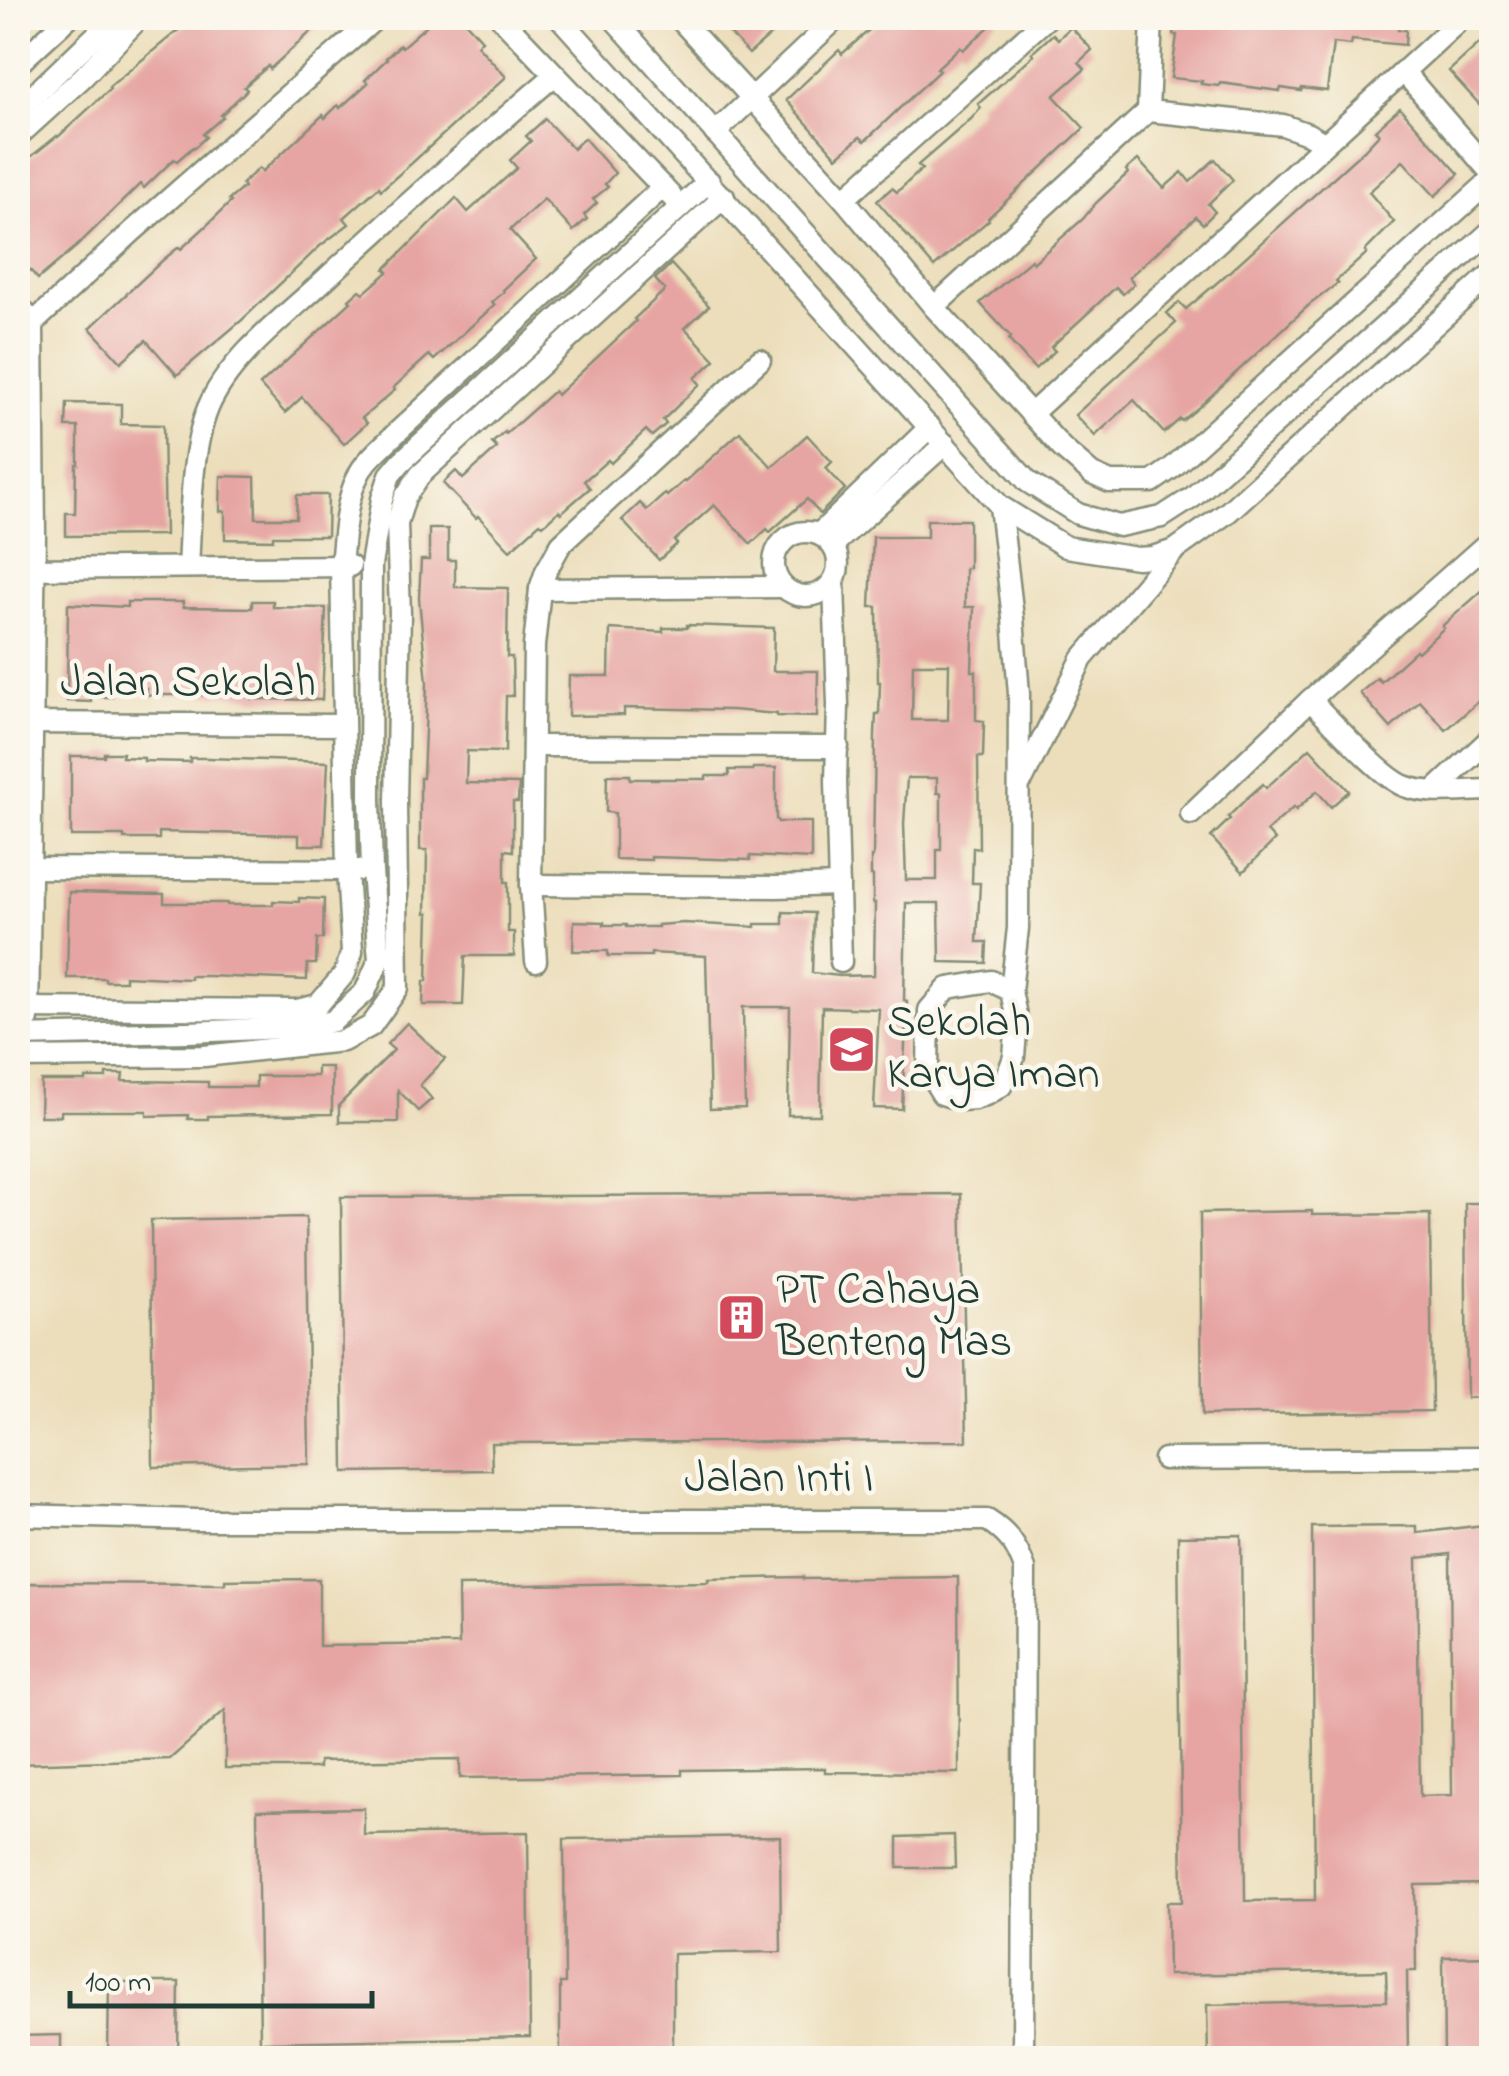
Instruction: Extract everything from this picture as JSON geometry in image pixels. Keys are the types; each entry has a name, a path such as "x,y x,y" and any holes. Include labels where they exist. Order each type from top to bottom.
{"street":[{"path":"18,64 68,18"},
{"path":"25,330 376,18"},
{"path":"500,18 689,216"},
{"path":"560,18 1000,506 1066,547 1137,558 1174,550"},
{"path":"612,18 1028,482 1078,514 1119,526 1162,517 1193,497 1492,230"},
{"path":"679,18 1062,448 1092,474 1110,482 1152,482 1172,468 1492,177 1403,72"},
{"path":"715,133 837,18"},
{"path":"844,199 1047,18"},
{"path":"934,308 1148,111 1152,18"},
{"path":"1031,414 1462,18"},
{"path":"18,110 124,21"},
{"path":"18,136 82,77 124,21"},
{"path":"188,567 199,445 207,410 220,383 274,326 555,75"},
{"path":"1148,111 1282,125 1324,143"},
{"path":"689,216 710,181"},
{"path":"23,1008 297,1010 318,1005 345,973 352,952 341,566 349,507 360,471 662,187"},
{"path":"18,1058 204,1056 343,1041 371,1026 398,988 398,523 405,497 416,479 566,327 689,216 724,197"},
{"path":"1020,786 1082,659 1174,550 1228,512 1492,274"},
{"path":"815,299 842,275"},
{"path":"1438,277 1461,301"},
{"path":"18,305 25,330 22,1036 310,1027 334,1021 365,992 379,960 370,799 372,566 382,499 390,475 442,426 566,327"},
{"path":"536,961 531,885 534,646 540,588 546,571 561,544 760,360"},
{"path":"424,409 442,426"},
{"path":"826,539 930,427"},
{"path":"826,539 945,444"},
{"path":"1172,468 1193,497"},
{"path":"1000,506 1017,675 1020,786 1018,928 1011,991 1017,1020 1014,1058 1000,1086 988,1094 961,1100 942,1094 928,1071 930,1010 948,988 991,981 1011,991"},
{"path":"834,583 822,593 794,595 775,574 774,559 779,546 804,531 826,539 839,564 834,583 841,962"},
{"path":"1191,814 1310,700 1492,539"},
{"path":"26,569 398,569"},
{"path":"540,588 782,586"},
{"path":"1310,700 1401,785 1435,790 1492,790"},
{"name":"Jalan Sekolah","path":"25,723 343,724"},
{"path":"1435,790 1492,737"},
{"path":"533,746 838,747"},
{"path":"370,799 396,801"},
{"path":"25,868 372,871"},
{"path":"531,885 838,885"},
{"path":"204,1056 206,1032"},
{"path":"1164,1459 1492,1457"},
{"name":"Jalan Inti I","path":"18,1515 197,1520 988,1520 1005,1531 1018,1549 1025,1569 1024,2058"}],"building":[{"path":"193,18 326,18 244,87 247,90 194,148 177,161 174,159 144,188 140,184 38,279 18,256 18,167 58,137 109,87"},
{"path":"435,18 462,18 482,40 477,45 506,77 381,190 379,187 344,218 349,224 177,375 146,340 121,362 90,328 205,227 259,168 262,172 323,115 325,118 338,105 340,108 368,83 365,80 386,58"},
{"path":"716,18 790,18 749,54"},
{"path":"883,18 999,18 937,68 940,70 865,141 860,137 837,157 786,100 839,50 842,54"},
{"path":"1175,18 1330,18 1330,22 1379,27 1380,22 1399,24 1398,30 1406,30 1405,45 1352,40 1351,45 1333,43 1327,91 1201,84 1202,81 1171,78 1177,35 1173,35"},
{"path":"1071,27 1092,50 1079,62 1085,69 1054,96 1084,128 934,267 877,201 892,188 897,192 922,169 918,165 971,119 981,108 978,104 1053,34 1058,39"},
{"path":"1492,32 1492,118 1449,71"},
{"path":"1400,108 1459,174 1435,196 1403,161 1369,192 1394,222 1338,283 1199,407 1164,433 1134,400 1095,436 1075,415 1176,323 1167,313 1179,302 1186,309 1219,281 1364,150 1379,134 1375,130"},
{"path":"545,119 573,149 584,138 615,173 605,184 608,187 593,199 597,203 584,215 587,219 573,231 544,199 510,230 536,259 492,302 495,305 434,360 429,355 393,388 362,418 367,423 344,444 302,397 285,413 260,385 360,290 364,293 388,272 385,269 456,198 468,212 517,168 510,160 531,141 526,136"},
{"path":"1215,159 1233,180 1208,204 1215,212 1203,224 1196,217 1129,277 1134,284 1123,294 1116,287 1051,347 1055,351 1035,369 980,303 1083,219 1138,160 1164,188 1182,172 1190,182"},
{"path":"671,264 709,306 685,328 715,360 695,378 700,384 663,420 666,424 652,436 646,430 611,463 608,460 584,481 590,488 510,550 443,483 456,471 463,479 497,448 492,443 554,391 557,395 636,321 665,290 655,279"},
{"path":"67,403 121,404 121,424 163,425 165,535 66,536 66,513 75,513 78,464 78,427 66,427"},
{"path":"740,432 772,467 807,435 832,462 826,468 845,489 820,514 807,499 751,544 714,505 659,560 622,520 640,503 647,510 667,496"},
{"path":"221,476 255,477 256,518 296,518 297,495 328,495 327,536 225,539 225,511 220,511"},
{"path":"927,520 969,520 965,607 974,607 972,671 976,671 976,720 984,721 983,757 978,757 979,848 973,847 972,883 980,883 977,942 987,942 986,963 940,962 939,903 906,903 902,1109 874,1108 879,1009 822,1007 820,1115 788,1115 790,1007 743,1007 745,1108 710,1109 706,956 608,956 608,951 573,951 574,921 626,927 684,923 755,927 783,924 783,912 814,913 812,973 874,975 871,857 880,682 877,607 870,607 873,537 927,537","holes":["913,664 949,664 948,720 912,720","907,778 937,778 937,793 941,793 937,880 906,880"]},
{"path":"429,529 448,529 448,560 455,560 455,587 508,588 507,657 512,657 513,696 506,696 505,752 467,751 466,783 519,784 518,802 513,802 513,851 505,850 508,932 514,932 514,956 465,956 463,1005 423,1005 429,913 427,850 420,850 420,778 427,683 419,598 421,560 429,560"},
{"path":"1492,582 1492,690 1446,730 1420,701 1391,728 1360,693 1377,678 1381,682 1418,652"},
{"path":"252,601 273,601 273,607 326,608 322,700 147,695 147,689 112,689 112,697 91,697 91,702 67,701 68,604 127,607 127,602 183,602 183,607 252,608"},
{"path":"663,628 774,628 773,671 818,671 817,717 732,710 624,708 624,715 568,716 569,676 609,676 610,629 663,632"},
{"path":"1310,748 1349,791 1331,807 1317,791 1296,810 1294,807 1267,831 1275,840 1243,872 1211,837 1246,799 1263,784 1266,788"},
{"path":"123,753 122,757 144,761 190,762 190,758 208,758 328,762 324,845 299,845 299,835 159,832 159,839 71,836 71,756"},
{"path":"776,768 778,822 811,822 811,859 615,859 615,813 606,812 607,775 630,775 630,779 706,779 729,776 729,770"},
{"path":"69,892 164,894 164,903 227,905 324,899 323,939 317,939 316,964 307,964 307,980 208,976 125,976 125,981 67,978"},
{"path":"407,1023 445,1059 420,1085 432,1099 418,1111 398,1090 398,1122 339,1122 339,1105 394,1050 387,1044"},
{"path":"317,1067 332,1067 332,1114 188,1119 188,1115 147,1116 147,1111 61,1111 61,1116 40,1116 41,1081 86,1081 106,1078 106,1074 123,1074 122,1081 256,1087 256,1076 317,1076"},
{"name":"PT Cahaya Benteng Mas","path":"961,1194 967,1441 491,1443 492,1470 344,1472 341,1197"},
{"path":"1465,1203 1492,1203 1492,1397 1467,1398"},
{"path":"1312,1211 1312,1215 1430,1214 1432,1411 1202,1415 1200,1213"},
{"path":"306,1217 309,1464 153,1467 151,1220"},
{"path":"1492,1524 1492,1884 1415,1885 1416,1971 1407,1971 1408,2058 1208,2058 1207,2005 1387,2001 1386,1971 1168,1975 1167,1902 1182,1902 1178,1536 1241,1535 1245,1901 1315,1900 1312,1527 1417,1526 1417,1533","holes":["1450,1554 1452,1795 1420,1796 1417,1558"]},
{"path":"958,1577 959,1773 825,1772 825,1768 682,1770 682,1775 460,1778 460,1759 319,1761 319,1768 225,1768 225,1710 170,1759 18,1764 18,1583 225,1584 225,1580 319,1579 319,1646 459,1644 458,1586"},
{"path":"364,1808 364,1835 528,1832 530,2037 260,2042 257,1810"},
{"path":"954,1835 955,1868 898,1868 898,1837"},
{"path":"780,1836 781,1952 673,1954 673,2058 560,2058 560,1983 565,1983 564,1839"},
{"path":"1492,1956 1492,2058 1444,2058 1443,1957"},
{"path":"109,1982 179,1982 178,2058 108,2058"},
{"path":"61,2035 61,2058 18,2058 18,2036"}],"place":[{"name":"Sekolah Karya Iman","path":"852,1050"},
{"name":"PT Cahaya Benteng Mas","path":"741,1318"}]}
